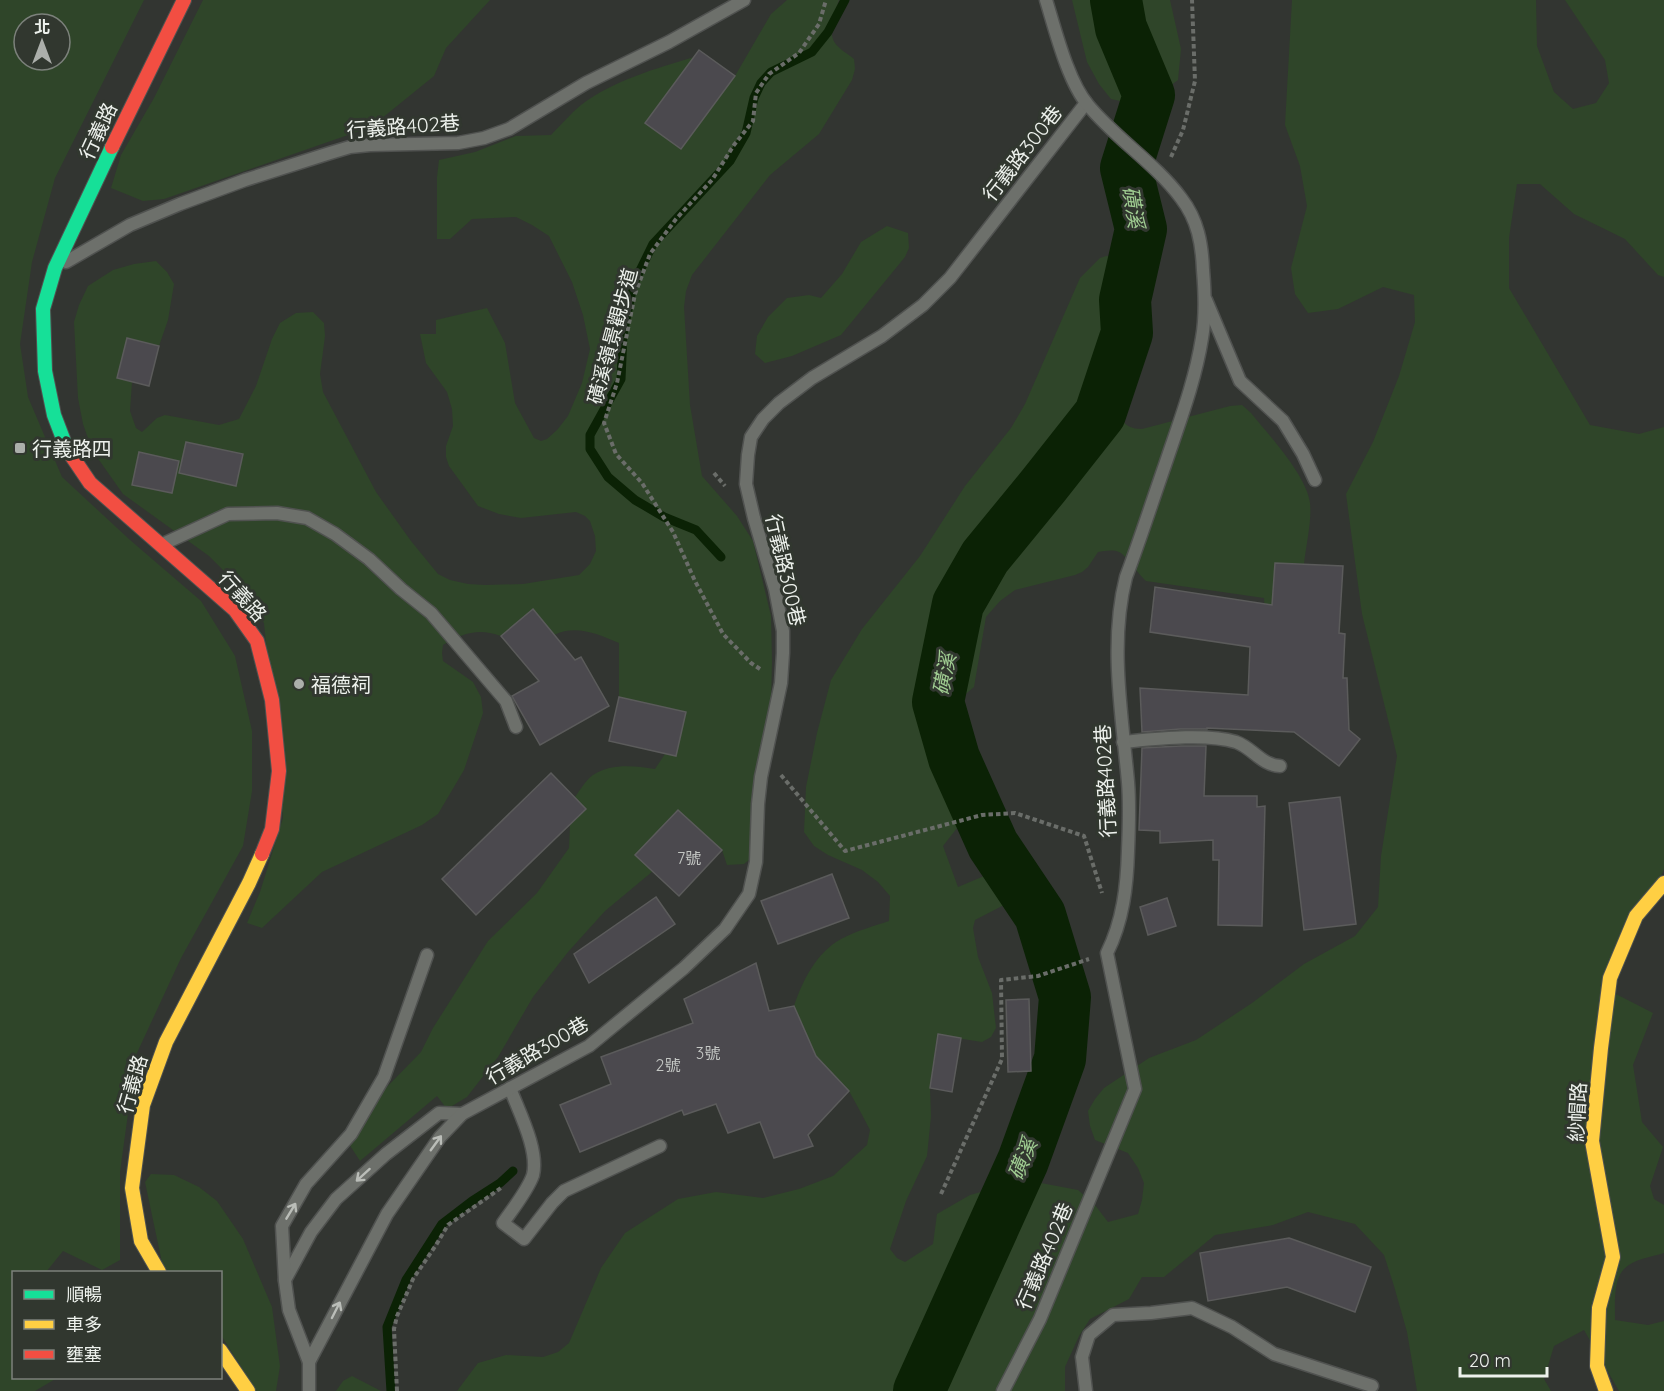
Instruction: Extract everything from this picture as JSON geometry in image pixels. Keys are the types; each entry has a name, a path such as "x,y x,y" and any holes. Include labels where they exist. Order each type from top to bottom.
{"street":[{"name":"行義路","path":"158,1271 141,1241 132,1188 142,1105 166,1041 249,883 272,829 279,771 272,700 258,641 236,610 90,483 69,454 54,416 45,371 44,309 55,268 184,0"},
{"name":"紗帽路","path":"1606,1391 1597,1366 1599,1308 1613,1257 1592,1141 1601,1048 1610,978 1636,916 1664,883"},
{"path":"222,1353 248,1391"}],"lane":[{"name":"行義路402巷","path":"55,268 130,225 160,212 245,180 330,153 350,147 370,145 458,142 484,138 508,129 586,83 669,42 744,0"},
{"path":"1046,0 1071,75 1086,103"},
{"name":"行義路402巷","path":"1003,1391 1040,1319 1135,1089 1107,953 1116,936 1128,868 1129,785 1123,742 1118,667 1121,599 1126,577 1194,378 1203,337 1205,296 1202,253 1198,230 1191,214 1163,176 1109,128 1086,103"},
{"name":"行義路300巷","path":"309,1362 387,1214 440,1137 462,1114 589,1046 684,968 725,929 749,894 753,881 758,804 765,756 781,683 783,642 779,608 746,484 751,437 778,403 812,378 882,336 923,305 950,278 1086,103"},
{"path":"1205,296 1240,381 1283,421 1304,454 1315,480"},
{"path":"162,544 228,514 277,513 307,519 335,534 369,559 431,613 506,701 516,727"},
{"path":"1123,742 1210,738 1237,742 1271,766 1280,766"},
{"path":"285,1281 282,1226 306,1184 351,1134 384,1077 427,955"},
{"path":"510,1088 532,1146 534,1167 530,1181 503,1223 524,1239 564,1191 660,1146"},
{"name":"行義路300巷","path":"309,1391 309,1362 289,1310 285,1281 311,1232 336,1199 386,1154 439,1113 462,1114"},
{"path":"1086,1391 1082,1358 1089,1335 1113,1315 1192,1308 1232,1327 1274,1354 1372,1386"}],"path":[{"name":"磺溪嶺景觀步道","path":"781,683 751,663 723,634 695,581 673,532 642,483 616,454 604,423 617,382 635,294 650,254 676,219 712,180 734,145 753,121 756,93 769,74 799,52 819,24 826,0"},
{"path":"1163,176 1183,130 1195,81 1192,0"},
{"path":"765,756 845,851 982,815 1015,813 1084,836 1116,936"},
{"path":"941,1194 1002,1059 1001,980 1038,976 1107,953"},
{"path":"398,1391 394,1329 397,1316 413,1279 448,1225 505,1185"}],"green space":[{"path":"0,0 144,0 55,178 32,262 20,344 28,397 62,477 201,601 235,656 252,731 252,791 243,846 181,958 136,1055 120,1172 120,1260 102,1270 63,1251 47,1271 12,1271 12,1379 55,1379 35,1391 0,1391"},
{"path":"203,0 490,0 446,48 434,76 371,127 164,199 143,201 111,188 121,155 154,98"},
{"path":"787,0 839,0 832,22 832,33 837,45 854,59 855,69 852,80 819,134 770,175 692,275 686,291 684,307 690,405 702,476 737,516 753,541 771,616 771,702 753,793 749,860 744,864 727,865 722,850 677,810 636,855 653,871 605,911 568,952 533,997 498,1057 467,1097 447,1109 437,1096 360,1161 349,1144 380,1094 421,1052 433,1028 488,941 537,893 569,848 570,825 586,809 575,797 581,788 600,771 631,766 655,769 665,754 676,756 686,712 619,697 619,643 579,630 554,635 533,609 501,636 478,632 457,637 443,645 443,661 473,682 481,697 483,713 464,770 438,814 422,825 322,872 262,928 247,923 260,892 283,818 264,623 239,586 209,556 123,494 92,450 83,424 78,398 74,322 79,305 88,286 113,270 134,264 156,261 167,272 174,284 168,320 159,346 127,338 117,378 132,382 130,411 136,428 142,432 157,418 165,415 219,425 239,419 256,386 280,323 296,313 313,312 324,323 325,336 320,374 323,392 376,492 438,574 450,580 485,585 523,584 579,575 590,564 596,551 595,536 590,521 585,516 576,512 521,518 499,514 478,506 449,466 446,446 453,426 452,409 447,392 426,363 420,334 436,334 436,320 487,308 505,343 515,403 534,438 541,441 557,430 568,416 582,383 590,349 583,315 572,282 549,236 516,217 472,219 450,239 437,239 439,160 475,152 516,136 551,135 581,105 594,96 635,76 694,57 645,123 681,149 735,76 771,14"},
{"path":"1072,0 1122,0 1120,38 1128,71 1129,87 1120,101 1111,99 1099,84 1087,62"},
{"path":"1122,0 1170,0 1181,49 1178,80 1170,86 1143,41"},
{"path":"1292,0 1536,0 1537,46 1554,92 1573,109 1596,103 1609,83 1605,60 1565,0 1664,0 1664,277 1658,275 1625,239 1574,214 1540,184 1517,184 1509,238 1509,288 1590,425 1639,434 1664,427 1664,869 1612,992 1653,1013 1633,1065 1642,1122 1663,1147 1650,1186 1654,1199 1664,1205 1664,1253 1633,1263 1620,1274 1615,1293 1615,1320 1648,1325 1664,1321 1664,1391 1619,1391 1584,1330 1554,1346 1544,1379 1551,1391 1417,1391 1407,1332 1384,1255 1355,1224 1308,1212 1273,1225 1215,1235 1164,1277 1142,1277 1129,1299 1090,1319 1079,1336 1065,1367 1065,1391 457,1391 478,1363 506,1355 543,1357 558,1352 569,1343 601,1268 625,1233 678,1199 716,1192 763,1198 799,1189 833,1176 867,1145 870,1130 849,1091 816,1056 794,1006 806,977 824,952 847,936 889,921 890,896 878,882 862,870 814,846 804,832 806,787 817,733 831,680 862,629 920,556 965,486 1011,428 1025,404 1080,278 1100,258 1115,257 1128,264 1130,373 1120,417 1124,423 1142,429 1230,406 1242,405 1286,456 1307,492 1310,517 1304,564 1275,563 1272,614 1265,615 1264,598 1146,581 1122,554 1103,551 1098,552 1082,572 1015,590 1000,601 986,617 974,687 961,698 954,708 956,726 971,772 968,814 943,846 958,887 1008,866 1023,876 1027,884 1027,893 975,920 973,928 978,957 992,993 996,1028 991,1037 982,1042 937,1035 930,1088 931,1116 927,1156 906,1201 890,1249 897,1258 905,1262 933,1244 937,1214 970,1195 1006,1185 1041,1183 1078,1190 1095,1205 1108,1222 1138,1214 1144,1183 1128,1153 1095,1140 1088,1111 1095,1099 1104,1088 1149,1058 1196,1040 1252,1003 1304,964 1355,936 1378,907 1381,856 1397,756 1362,614 1346,494 1373,442 1399,376 1415,322 1414,295 1383,287 1338,309 1308,313 1295,294 1291,268 1307,206 1300,166 1285,125"},
{"path":"887,226 908,233 909,248 905,257 841,335 792,356 765,363 755,354 757,336 768,317 787,298 809,295 821,298 842,274 861,242"},
{"path":"151,1174 174,1175 199,1187 217,1201 243,1239 272,1307 280,1366 276,1391 256,1391 222,1337 222,1271 164,1271 145,1182"},
{"path":"352,1376 381,1391 336,1391 343,1381"}],"building":[{"path":"699,50 735,76 681,149 645,123"},
{"path":"127,338 159,346 149,386 117,378"},
{"path":"186,442 243,454 236,486 179,473"},
{"path":"139,452 179,461 172,493 132,485"},
{"path":"1275,563 1343,566 1339,633 1345,634 1343,678 1347,678 1349,730 1360,739 1339,766 1294,732 1207,728 1142,732 1140,688 1248,695 1250,647 1150,632 1155,587 1272,605"},
{"path":"533,609 575,660 581,657 609,706 540,745 512,696 539,681 501,636"},
{"path":"619,697 686,712 676,756 609,741"},
{"path":"1206,746 1204,796 1257,796 1257,807 1265,806 1262,926 1218,925 1219,860 1213,860 1213,840 1160,843 1160,831 1139,830 1142,748"},
{"path":"551,773 586,809 476,915 442,879"},
{"path":"1340,797 1356,924 1304,930 1289,803"},
{"path":"678,810 722,850 679,896 635,855"},
{"path":"832,874 849,918 778,944 761,901"},
{"path":"656,897 675,924 589,983 574,954"},
{"path":"1167,898 1176,926 1148,935 1140,907"},
{"path":"756,963 769,1011 794,1006 816,1056 849,1091 808,1135 813,1146 774,1158 760,1122 728,1133 716,1104 684,1115 682,1110 580,1152 560,1105 611,1084 601,1057 693,1023 684,999"},
{"path":"1029,999 1031,1071 1008,1072 1006,1000"},
{"path":"938,1034 961,1038 952,1092 930,1088"},
{"path":"1289,1238 1371,1267 1355,1312 1287,1287 1208,1301 1200,1253"}],"waterway":[{"path":"721,557 696,530 664,517 635,500 608,477 590,449 590,435 621,379 623,334 633,285 653,244 730,161 746,133 754,98 761,83 771,72 812,52 828,32 845,0"},
{"name":"磺溪","path":"919,1391 1023,1161 1060,1059 1065,997 1040,915 993,845 954,758 938,702 958,604 985,557 1100,414 1127,333 1125,300 1141,229 1126,168 1149,95 1121,28 1116,0"},
{"path":"391,1391 387,1327 406,1280 442,1224 500,1183 513,1171"}],"traffic: fast":[{"path":"67,449 54,415 45,371 43,309 55,268 112,147"}],"traffic: slow":[{"path":"158,1271 141,1241 132,1188 143,1105 166,1042 262,854"},
{"path":"1606,1391 1597,1366 1599,1308 1613,1257 1592,1141 1601,1048 1610,978 1636,916 1664,883"},
{"path":"222,1353 248,1391"}],"traffic: jam":[{"path":"112,147 184,0"},
{"path":"67,449 90,483 235,610 257,641 272,700 279,771 272,829 262,854"}],"place":[{"name":"行義路四","path":"20,448"},
{"name":"福德祠","path":"299,684"}]}
